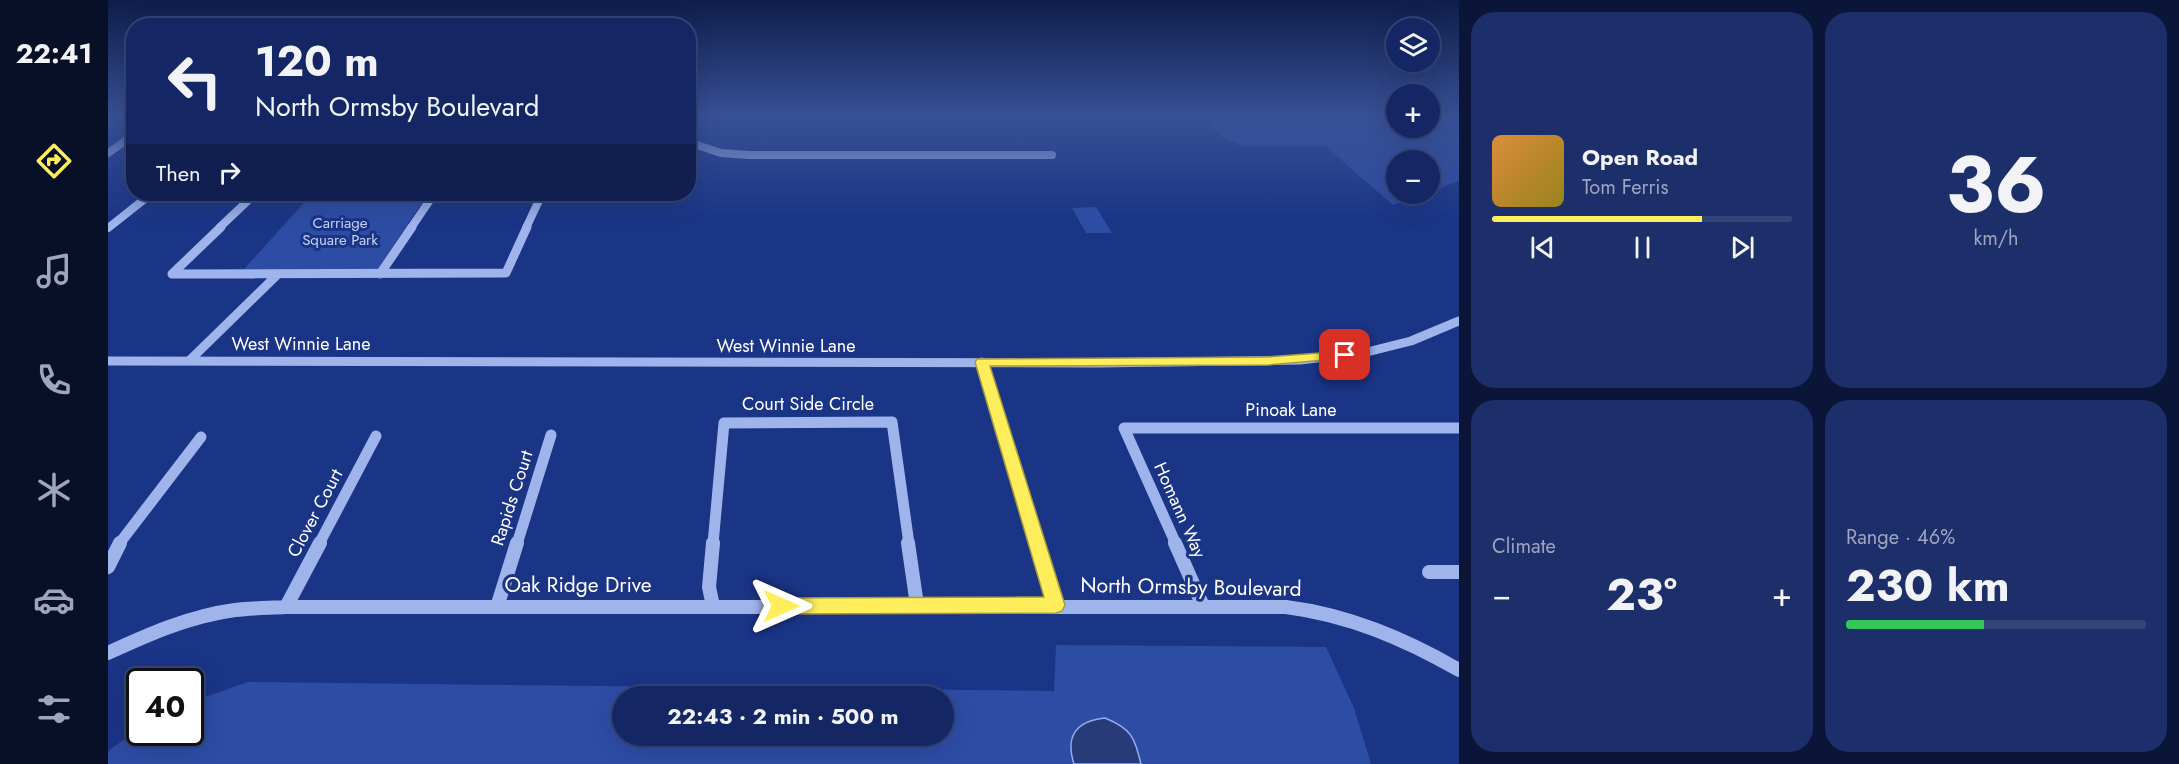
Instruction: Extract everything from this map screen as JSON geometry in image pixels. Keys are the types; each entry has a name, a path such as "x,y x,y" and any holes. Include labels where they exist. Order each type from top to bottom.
{"street":[{"path":"717,152 749,156 1052,155"},
{"path":"108,228 142,201"},
{"path":"248,201 172,274 506,273 539,201"},
{"path":"380,274 429,201"},
{"path":"190,360 278,274"},
{"name":"West Winnie Lane","path":"108,361 586,363 1300,360 1367,352 1411,341 1459,321"},
{"name":"North Ormsby Boulevard","path":"982,362 1056,605 1203,606 1319,611 1380,630 1417,646 1459,670"},
{"name":"Court Side Circle","path":"713,606 709,587 724,423 881,422 892,422 917,605"},
{"name":"Pinoak Lane","path":"1124,428 1459,428"},
{"name":"Homann Way","path":"1124,428 1203,606"},
{"name":"Rapids Court","path":"497,607 551,435"},
{"name":"Clover Court","path":"286,607 376,436"},
{"path":"108,567 120,543 201,437"},
{"path":"1429,572 1459,572"},
{"name":"Oak Ridge Drive","path":"108,654 142,637 201,618 234,610 286,607 1056,605"}],"green space":[{"path":"1332,152 1386,152 1386,199"},
{"path":"1440,152 1459,152 1459,181 1440,188"},
{"name":"Carriage Square Park","path":"306,201 423,201 378,269 244,269"},
{"path":"1096,207 1112,233 1086,233 1072,208"},
{"path":"1056,645 1326,647 1354,708 1371,764 108,764 108,751 126,738 126,746 204,746 204,697 248,682 612,686 612,746 954,746 954,690 1054,691"}],"shaded area":[{"path":"1105,718 1121,726 1134,740 1141,764 1074,764 1071,745 1075,732 1080,726"}],"route":[{"path":"781,606 1056,605 982,362 1268,361 1345,355"}]}
